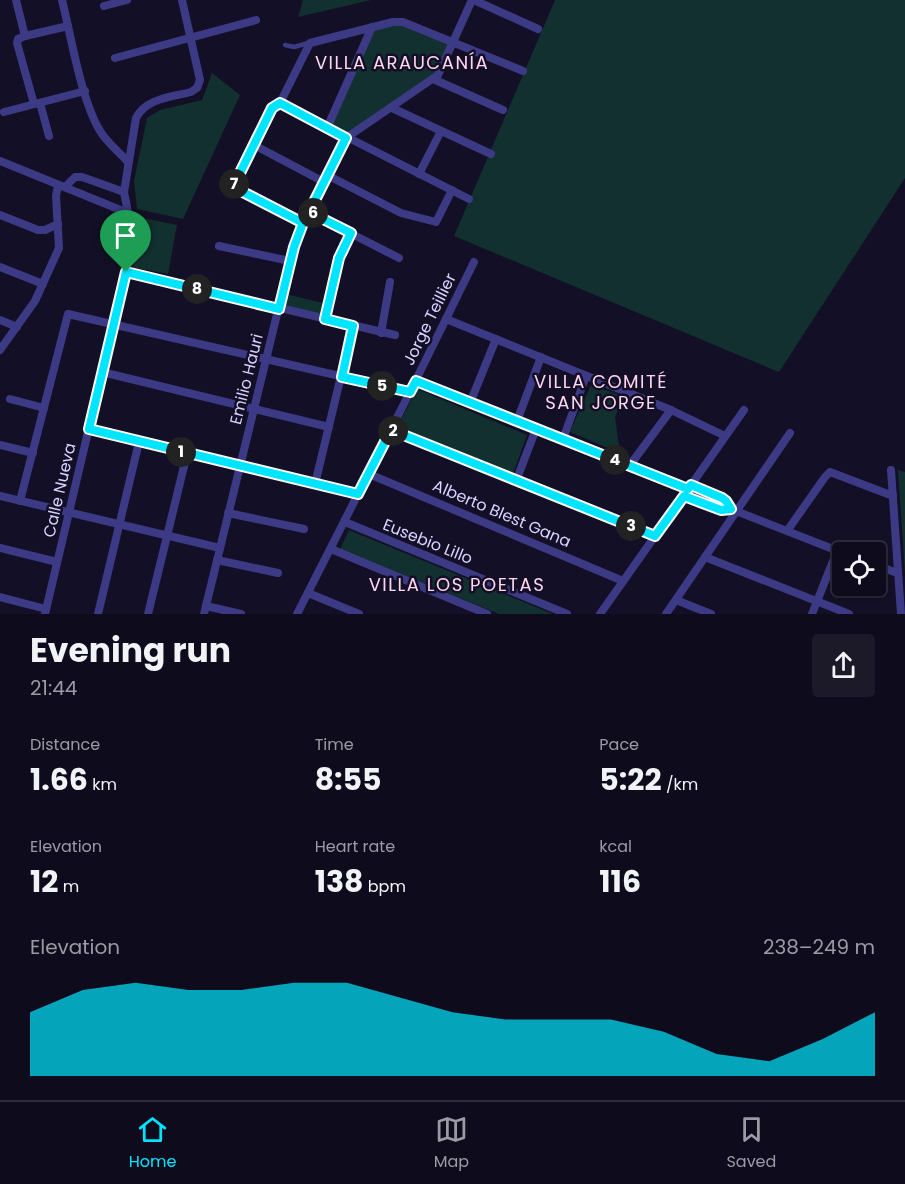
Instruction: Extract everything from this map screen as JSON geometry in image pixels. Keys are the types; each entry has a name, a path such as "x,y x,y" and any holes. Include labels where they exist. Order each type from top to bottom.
{"street":[{"path":"16,0 22,37"},
{"path":"62,0 85,91 95,120 102,135 128,162"},
{"path":"104,6 127,0"},
{"path":"182,0 191,38"},
{"path":"473,0 538,29"},
{"name":"Emilio Hauri","path":"205,610 290,261 303,223 346,138 434,79 441,70 473,0"},
{"path":"115,58 256,20"},
{"path":"303,223 233,187 272,108 280,103 310,43 372,27 403,22 523,71"},
{"path":"49,136 17,43 22,37 68,26"},
{"path":"327,128 372,27"},
{"name":"Calle Nueva","path":"45,612 126,272 130,245 124,192 136,118 142,109 154,102 194,90 200,81 191,38"},
{"path":"434,79 503,110"},
{"path":"4,112 85,91"},
{"path":"280,103 469,199"},
{"path":"392,108 491,154"},
{"path":"419,174 441,131"},
{"path":"254,145 401,213 436,222 452,190"},
{"path":"0,161 128,213"},
{"path":"0,350 35,301 59,248 56,196 62,186 75,177 82,177 124,192"},
{"path":"309,212 399,258"},
{"path":"0,215 38,230 45,230 58,224"},
{"path":"325,319 339,258 351,233"},
{"path":"219,246 290,261"},
{"name":"Jorge Teillier","path":"297,614 474,262"},
{"path":"0,267 43,284"},
{"path":"126,272 395,335"},
{"path":"381,333 390,282"},
{"path":"20,501 68,314 410,392"},
{"path":"446,319 671,410 725,436"},
{"path":"0,320 17,327"},
{"path":"315,484 353,326"},
{"path":"470,403 496,339"},
{"path":"517,421 541,357"},
{"path":"102,372 329,427"},
{"path":"563,439 586,376"},
{"path":"416,381 630,465 688,490 721,510 733,510 832,549"},
{"path":"10,399 44,408"},
{"path":"630,465 671,410"},
{"path":"600,614 744,410"},
{"path":"89,429 358,494"},
{"path":"516,481 536,429"},
{"path":"391,430 655,536"},
{"path":"666,614 705,557 733,510 790,433"},
{"path":"98,614 139,442"},
{"path":"0,445 33,453"},
{"path":"148,614 187,454"},
{"path":"891,470 901,614"},
{"path":"787,531 830,472 893,496"},
{"name":"Alberto Blest Gana","path":"369,474 623,580"},
{"path":"0,496 220,548"},
{"path":"228,513 304,529"},
{"name":"Eusebio Lillo","path":"345,522 567,614"},
{"path":"0,548 57,562"},
{"path":"331,549 487,614"},
{"path":"705,557 849,614"},
{"path":"217,561 278,573"},
{"path":"812,614 832,569"},
{"path":"886,569 897,573"},
{"path":"308,593 359,614"},
{"path":"0,597 45,612"},
{"path":"676,600 711,614"},
{"path":"205,610 241,614"}],"lane":[{"path":"285,45 294,47 310,43"}],"green space":[{"path":"303,0 371,0 298,17"},
{"path":"555,0 905,0 905,178 779,372 454,236"},
{"name":"VILLA ARAUCANÍA","path":"395,23 452,43 440,69 346,136 328,128 372,29"},
{"path":"212,73 240,95 183,219 137,209 134,181 147,118 160,110 202,100"},
{"path":"143,218 177,225 168,274 133,267"},
{"path":"286,294 327,304 324,316 283,306"},
{"path":"591,385 623,396 615,417 620,453 570,432"},
{"path":"417,389 527,435 511,479 396,429"},
{"path":"898,470 905,472 905,573"},
{"path":"349,530 553,614 499,614 340,549"}],"district":[{"name":"VILLA ARAUCANÍA","path":"402,63"},
{"name":"VILLA COMITÉ SAN JORGE","path":"601,392"},
{"name":"VILLA LOS POETAS","path":"457,585"}],"route":[{"path":"280,103 346,138 309,212 351,233 339,258 325,319 353,326 342,377 410,392 416,381 688,489 691,485 722,498 731,509 721,510 684,496 655,536 391,430 358,494 89,429 126,272 279,309 294,247 303,223 233,187 272,108 280,103"}]}
